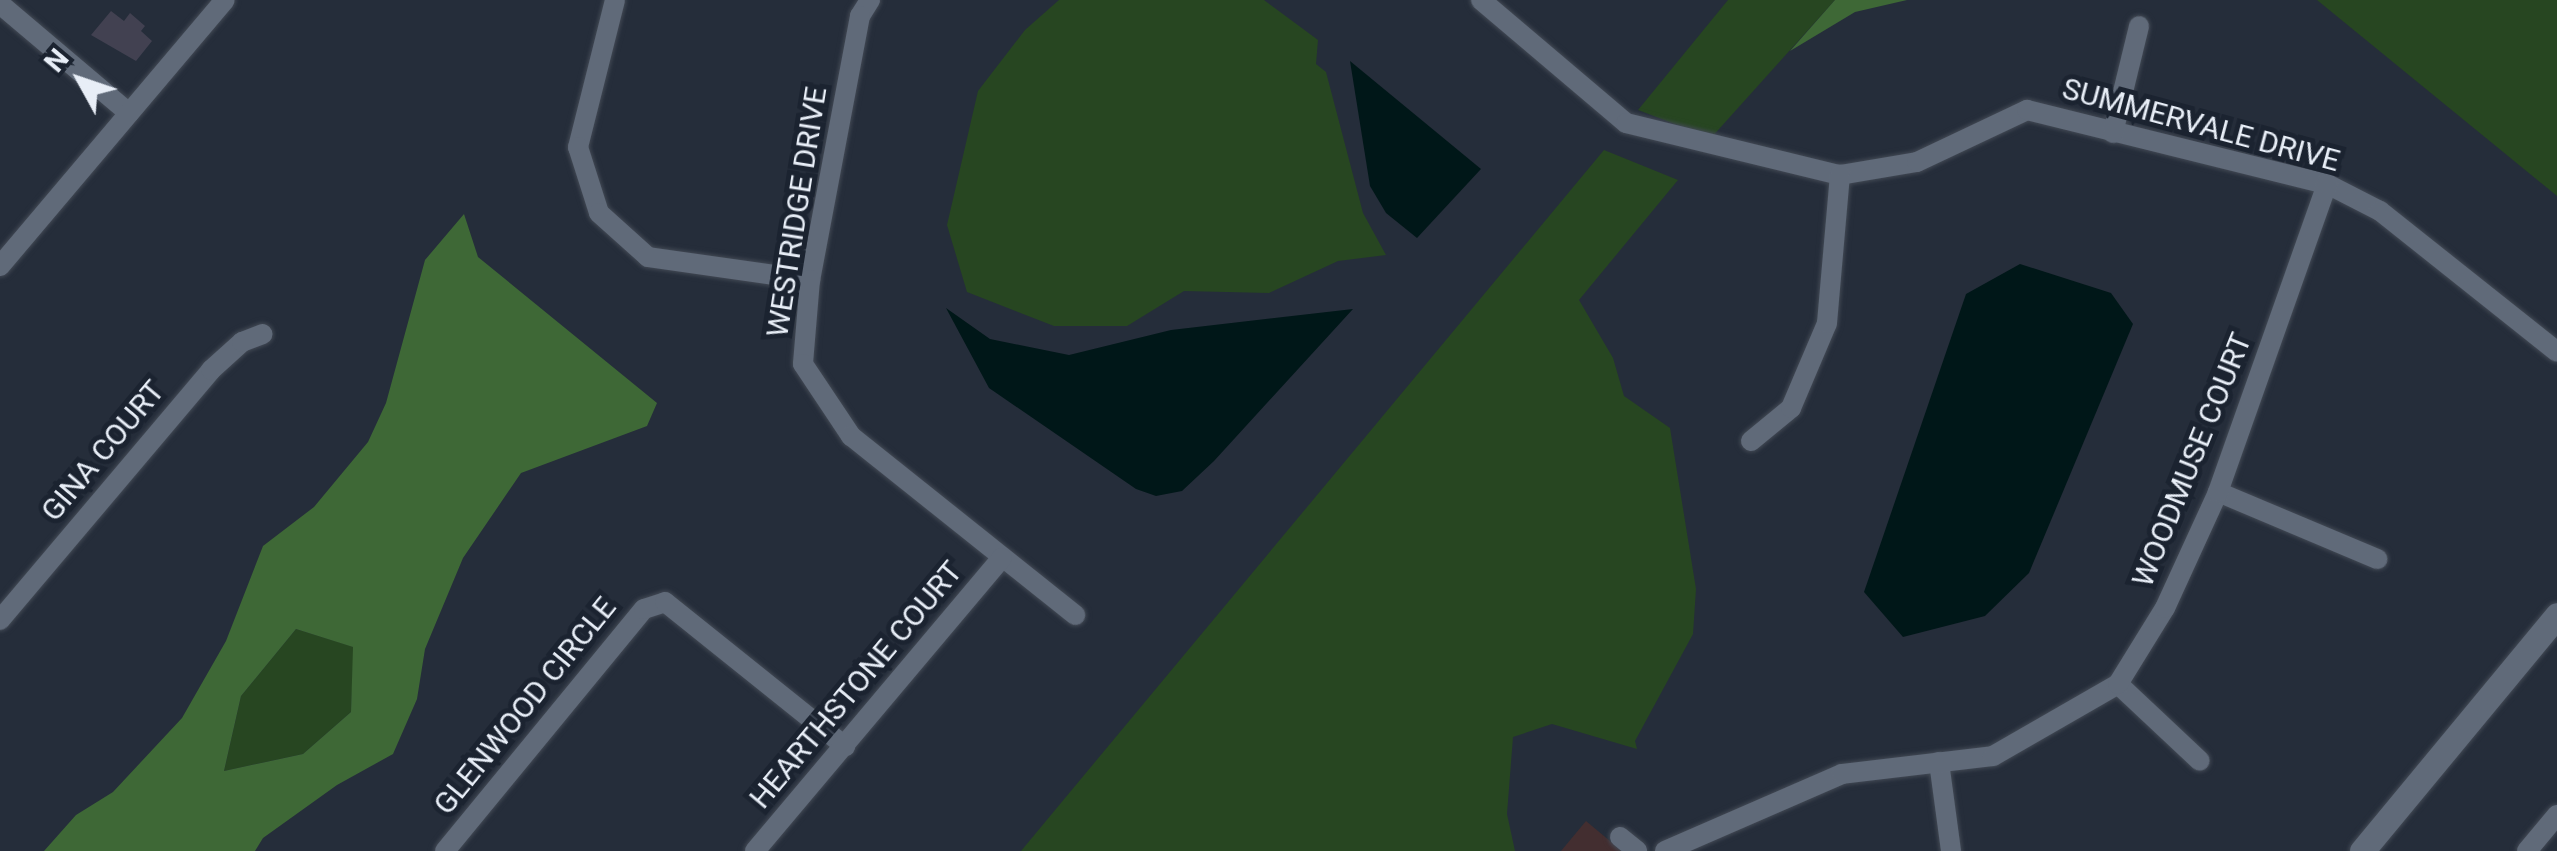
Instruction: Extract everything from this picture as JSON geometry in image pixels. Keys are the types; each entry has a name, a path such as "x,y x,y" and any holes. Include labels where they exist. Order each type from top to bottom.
{"street":[{"path":"0,265 225,0"},
{"path":"616,0 578,147 599,213 648,257 810,280"},
{"name":"WESTRIDGE DRIVE","path":"870,0 860,16 810,280 803,364 852,436 1075,615"},
{"name":"SUMMERVALE DRIVE","path":"1480,0 1626,123 1840,175 1917,162 2027,110 2327,184 2380,211 2557,352"},
{"path":"0,4 129,113"},
{"path":"2113,133 2139,26"},
{"path":"1750,441 1791,408 1827,324 1840,175"},
{"name":"WOODMUSE COURT","path":"1665,851 1842,774 1992,756 2118,684 2165,608 2218,492 2327,184"},
{"name":"GINA COURT","path":"0,620 211,370 242,342 264,334"},
{"path":"2218,492 2377,559"},
{"name":"HEARTHSTONE COURT","path":"755,851 1002,558"},
{"name":"GLENWOOD CIRCLE","path":"444,851 644,609 665,602 845,746"},
{"path":"2362,851 2557,615"},
{"path":"2118,684 2200,760"},
{"path":"1940,762 1951,851"},
{"path":"2526,851 2557,815"}],"shaded area":[{"path":"1350,61 1481,169 1417,238 1386,213 1370,186"},
{"path":"2020,264 2111,293 2133,324 2029,573 1985,616 1903,637 1864,592 1966,294"},
{"path":"946,308 990,339 1069,355 1171,330 1353,309 1214,461 1182,491 1156,496 1136,489 989,388"},
{"path":"1586,821 1622,851 1561,851"}],"green space":[{"path":"1059,0 1264,0 1318,40 1316,64 1326,72 1363,213 1386,255 1338,261 1269,293 1184,291 1127,326 1054,326 967,292 947,225 978,91 1025,30"},
{"path":"1728,0 1835,0 1711,138 1638,110"},
{"path":"1835,0 1907,0 1855,12 1790,51"},
{"path":"2317,0 2557,0 2557,196"},
{"path":"1604,150 1678,180 1579,300 1613,358 1624,396 1670,428 1696,589 1693,634 1635,741 1637,749 1552,724 1513,737 1507,814 1515,851 1021,851"},
{"path":"464,214 478,257 657,403 647,426 521,473 463,558 425,649 417,699 393,754 337,785 263,838 255,851 44,851 76,815 113,792 182,718 226,641 263,546 314,507 368,442 386,403 425,260","holes":["296,629 353,647 351,712 303,754 224,771 241,696"]},
{"path":"296,629 354,647 351,712 303,754 224,771 241,696"}],"building":[{"path":"111,11 124,21 130,13 145,26 141,31 152,41 136,61 91,35"}]}
